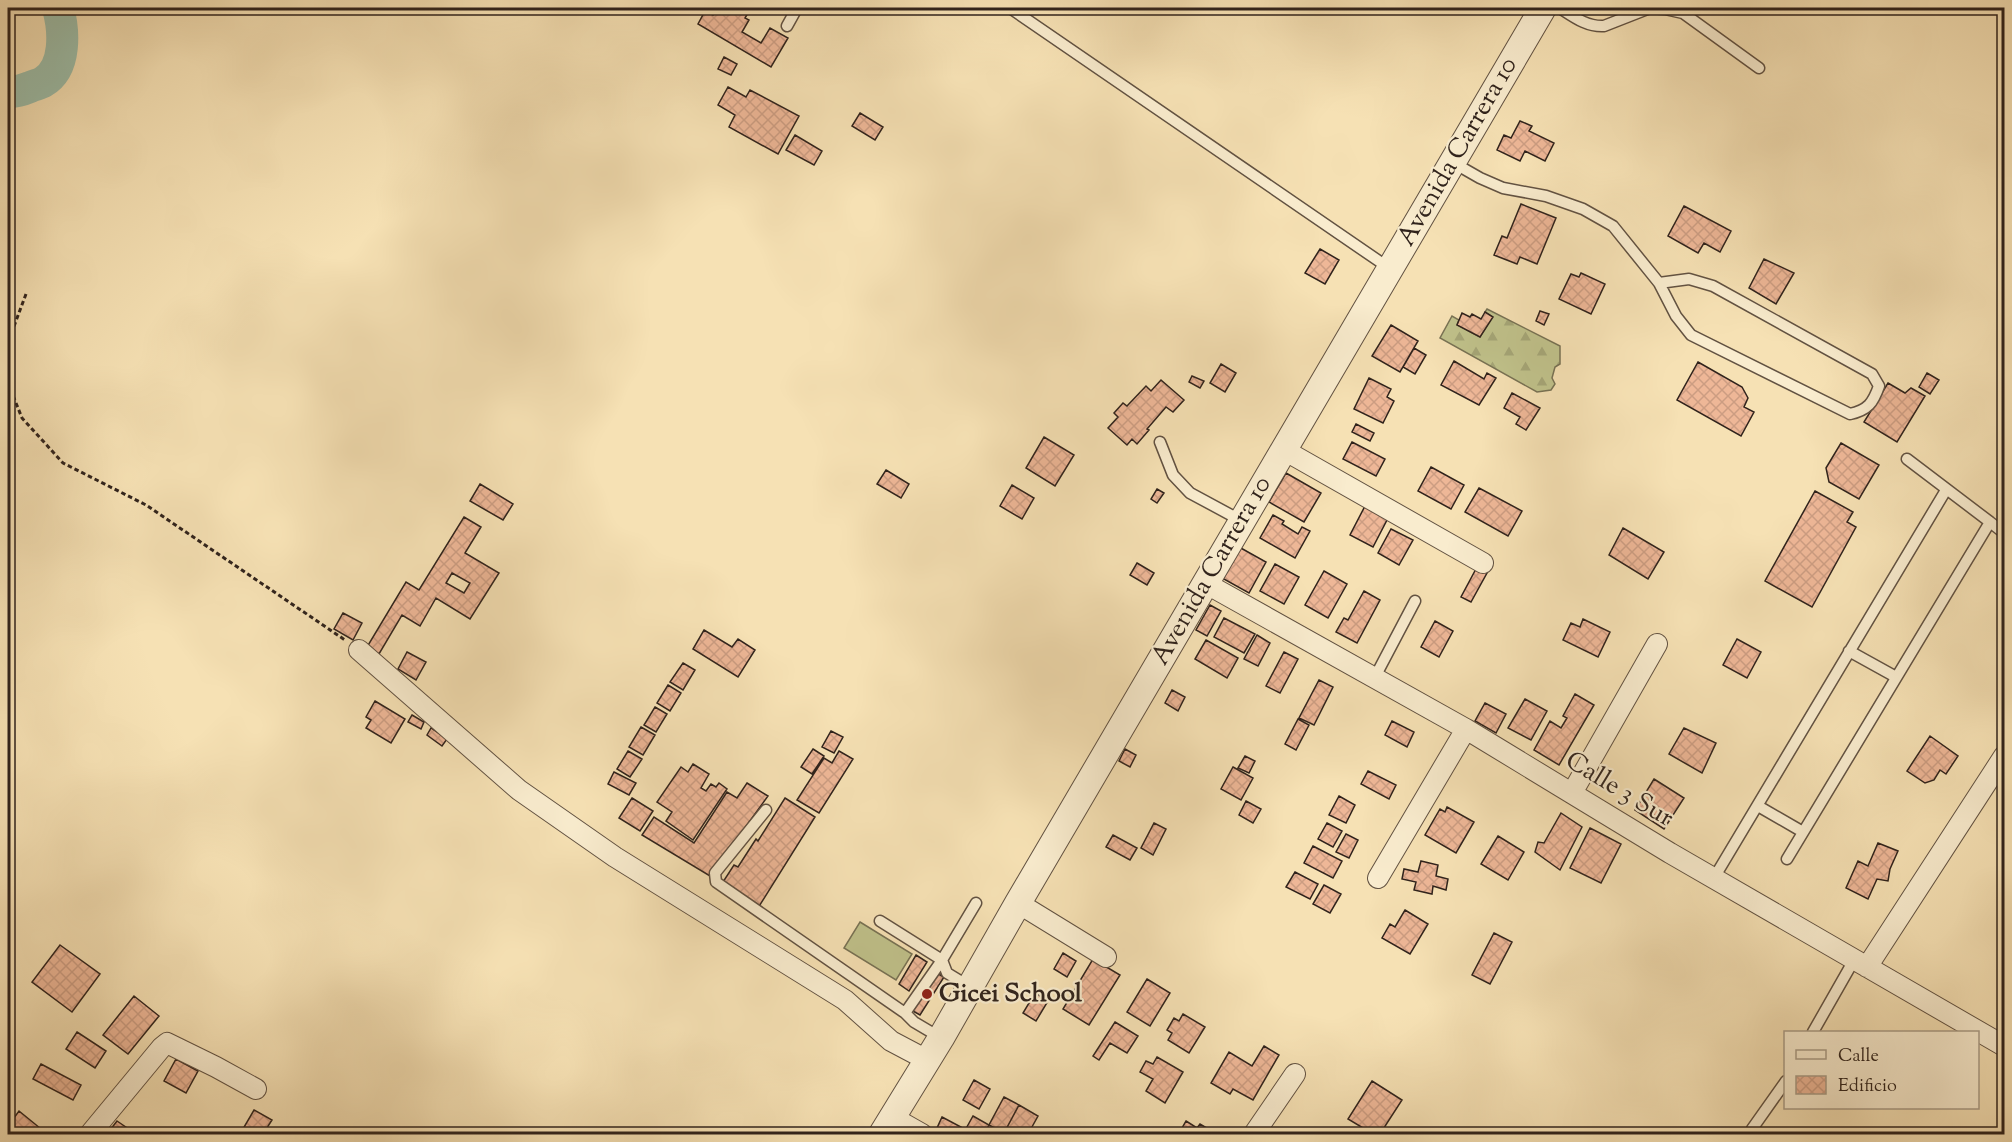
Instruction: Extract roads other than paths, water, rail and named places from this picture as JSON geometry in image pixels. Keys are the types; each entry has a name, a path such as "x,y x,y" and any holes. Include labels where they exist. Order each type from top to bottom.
{"street":[{"name":"Avenida Carrera 10","path":"887,1126 941,1038 1543,8"},
{"path":"1284,450 1483,563"},
{"name":"Calle 3 Sur","path":"1205,583 1466,729 1860,964 2004,1044"},
{"path":"1572,793 1657,644"},
{"path":"359,650 519,790 615,857 845,1000 891,1041 927,1060"},
{"path":"1378,878 1466,729"},
{"path":"1860,964 2004,756"},
{"path":"1018,903 1106,957"},
{"path":"90,1134 167,1043 256,1089"},
{"path":"1254,1134 1295,1074"},
{"path":"887,1126 922,1134"}],"lane":[{"path":"787,26 797,8"},
{"path":"1010,8 1390,268"},
{"path":"1560,8 1576,19 1597,26 1604,26 1650,8 1683,13 1759,68"},
{"path":"1452,162 1503,188 1545,196 1583,209 1613,226 1659,283 1676,316 1691,335 1850,414 1864,411 1874,401 1879,386 1872,374 1713,286 1689,279 1659,283"},
{"path":"1160,442 1173,475 1190,493 1242,521"},
{"path":"1907,459 2004,533"},
{"path":"1714,878 1946,490"},
{"path":"1787,859 1990,522"},
{"path":"1375,678 1415,601"},
{"path":"1849,651 1896,677"},
{"path":"1758,806 1803,832"},
{"path":"766,810 715,873 716,882 905,1013 914,1022 941,1038"},
{"path":"905,1013 942,960 976,903"},
{"path":"880,921 942,960 946,973 970,987"},
{"path":"1815,1031 1860,964"},
{"path":"1752,1129 1784,1082"}],"waterway":[{"path":"8,92 42,83 51,76 56,68 62,48 62,27 58,8"}],"place":[{"name":"Gicei School","path":"927,994"}]}
